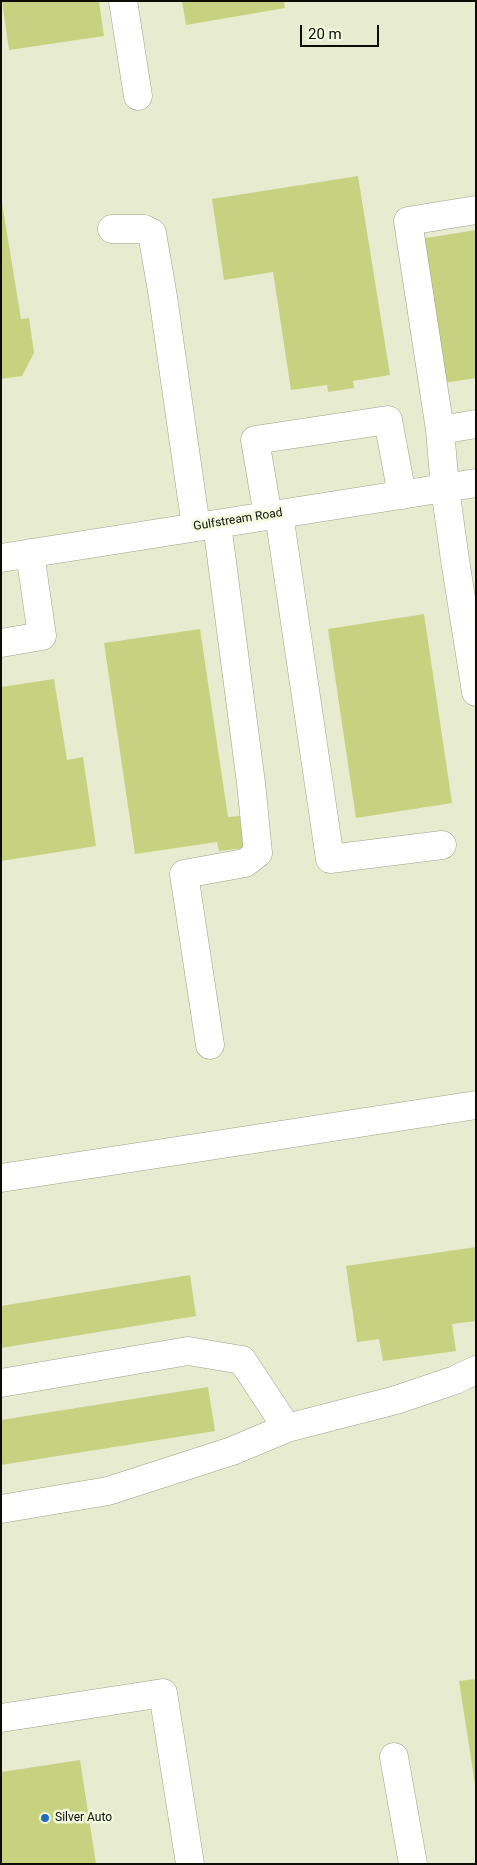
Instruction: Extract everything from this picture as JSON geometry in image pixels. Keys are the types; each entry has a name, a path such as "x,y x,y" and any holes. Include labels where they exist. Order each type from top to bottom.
{"street":[{"path":"123,1 138,96"},
{"path":"476,210 408,220 440,430 445,488 465,559 476,692"},
{"path":"112,230 144,229 152,233 251,784 258,853 245,863 184,874 210,1045"},
{"path":"402,495 388,420 255,440 274,515 330,859 442,845"},
{"path":"440,430 476,424"},
{"name":"Gulfstream Road","path":"1,558 476,483"},
{"path":"1,643 42,636 30,554"},
{"path":"1,1178 476,1105"},
{"path":"1,1383 188,1351 242,1360 287,1428"},
{"path":"1,1509 108,1490 232,1451 287,1428 396,1400 455,1380 476,1370"},
{"path":"1,1718 163,1693 190,1864"},
{"path":"394,1757 413,1864"}],"building":[{"path":"2,1 99,1 104,36 9,50"},
{"path":"182,1 284,1 285,8 186,25"},
{"path":"358,176 390,375 353,381 354,388 328,392 327,385 291,390 273,272 224,280 212,199"},
{"path":"1,197 21,319 29,318 34,353 22,376 1,379"},
{"path":"476,230 476,378 443,383 420,239"},
{"path":"424,614 452,803 356,818 328,629"},
{"path":"200,629 228,817 240,816 245,848 219,851 217,842 135,854 104,643"},
{"path":"54,679 67,760 83,757 96,846 1,861 1,687"},
{"path":"476,1247 476,1321 452,1324 456,1351 383,1361 379,1339 357,1342 346,1266"},
{"path":"190,1275 196,1316 1,1348 1,1306"},
{"path":"208,1387 215,1431 1,1465 1,1420"},
{"path":"476,1679 476,1784 475,1784 459,1681"},
{"name":"Silver Auto","path":"80,1760 96,1864 1,1864 1,1772"}],"place":[{"name":"Silver Auto","path":"45,1818"}]}
